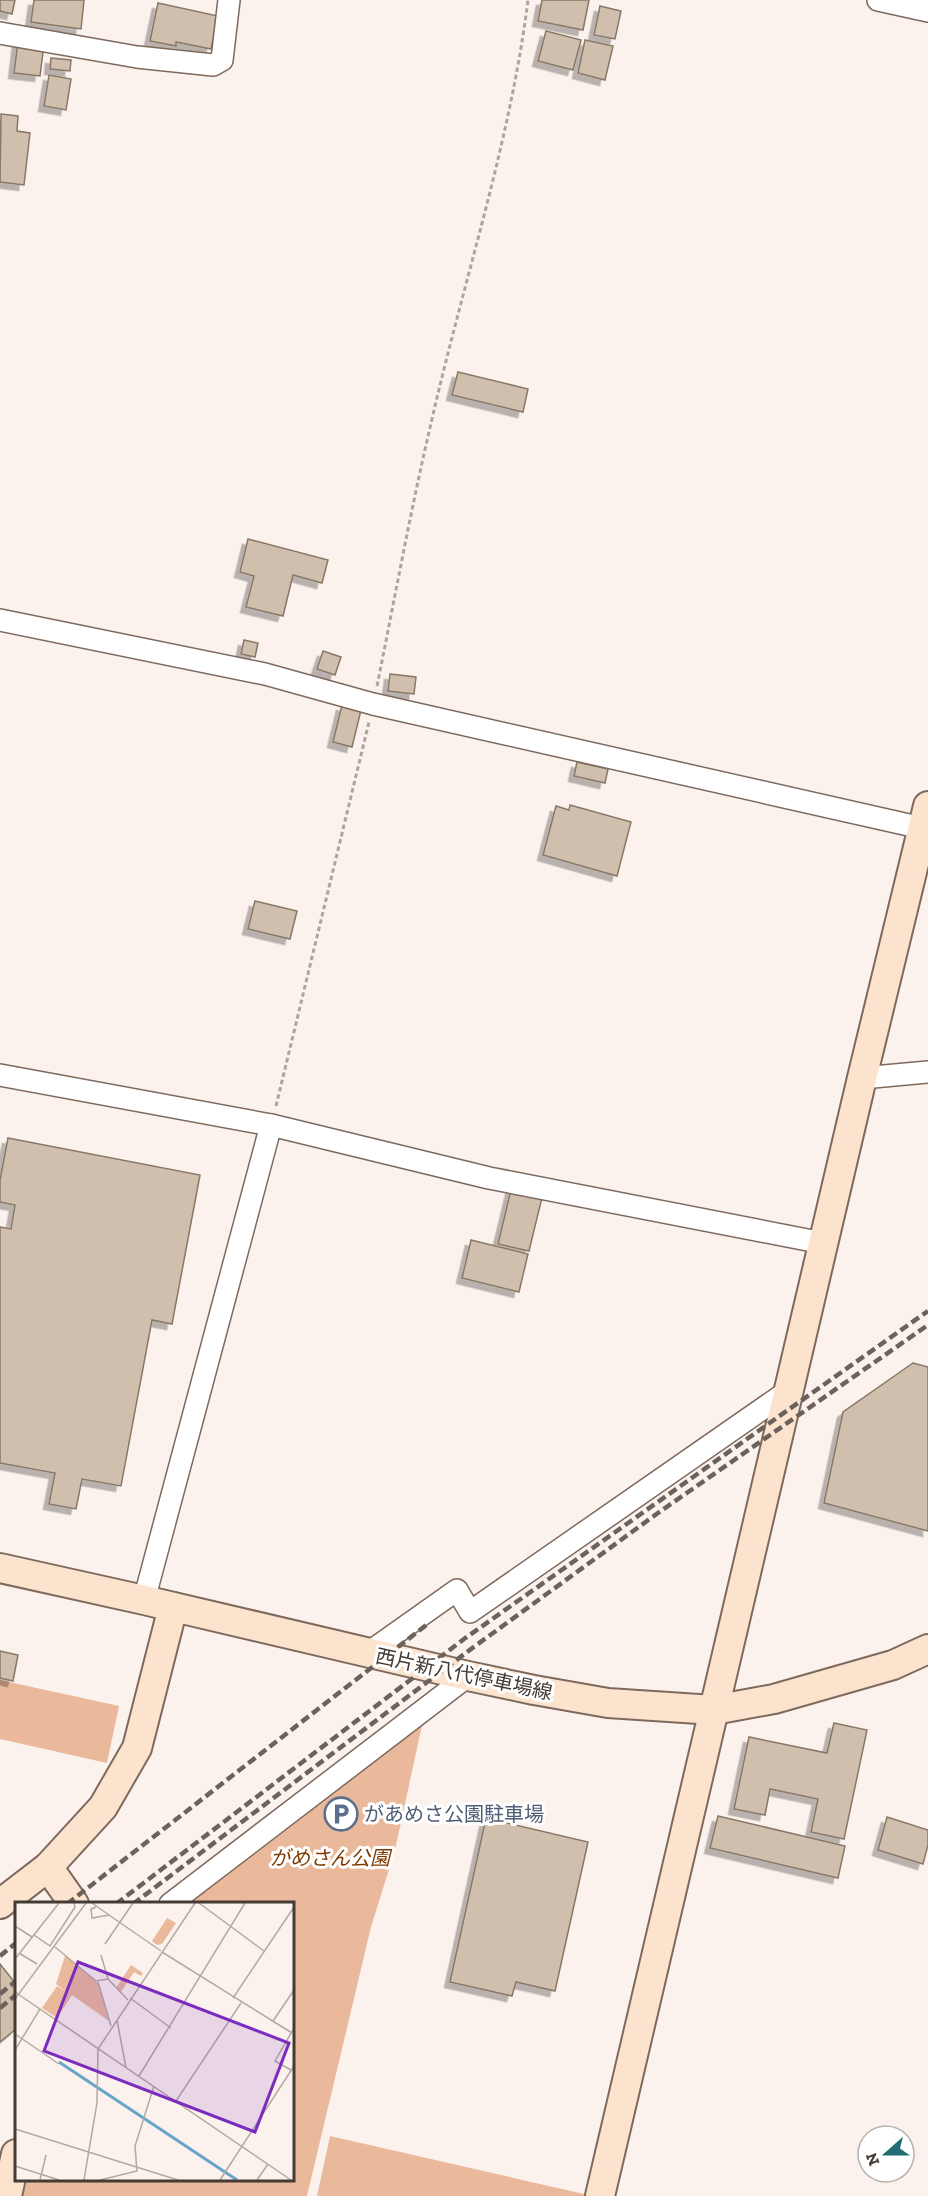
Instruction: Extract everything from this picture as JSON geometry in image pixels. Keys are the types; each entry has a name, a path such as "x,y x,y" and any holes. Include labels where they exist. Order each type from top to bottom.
{"street":[{"path":"0,33 137,57 213,65 222,60 229,0"},
{"path":"878,0 928,11"},
{"path":"0,620 265,674 373,704 925,817 600,2196"},
{"path":"862,1078 928,1072"},
{"path":"0,1075 271,1125 489,1178 823,1243"},
{"path":"144,1600 271,1125"},
{"path":"368,1653 457,1590 470,1612 788,1391"},
{"name":"西片新八代停車場線","path":"0,1568 468,1676 608,1703 714,1710 774,1699 893,1665 928,1649"},
{"path":"0,1904 48,1867 103,1807 137,1748 173,1607"},
{"path":"173,1902 468,1676"},
{"path":"48,1867 73,1902"},
{"path":"7,2196 15,2159"}],"path":[{"path":"271,1125 373,704 432,419 501,146 521,53 528,0"}],"green space":[{"path":"0,1680 119,1706 107,1763 0,1739"},
{"name":"がめさん公園","path":"424,1716 395,1850 371,1927 307,2196 17,2196 21,2181 294,2181 294,1902 178,1902"},
{"path":"330,2136 584,2194 584,2196 317,2196"}],"building":[{"path":"0,0 15,0 12,14 0,11"},
{"path":"34,0 84,0 81,29 31,22"},
{"path":"542,0 589,0 583,30 538,21"},
{"path":"158,3 218,16 211,49 176,42 176,46 150,41"},
{"path":"600,6 621,11 615,39 594,35"},
{"path":"546,31 581,40 573,70 538,61"},
{"path":"585,40 613,46 605,80 578,73"},
{"path":"18,41 44,44 40,76 14,73"},
{"path":"51,58 71,60 70,71 50,69"},
{"path":"49,75 71,79 66,110 44,106"},
{"path":"1,114 18,116 17,131 30,133 24,185 0,182"},
{"path":"458,372 528,389 523,412 452,395"},
{"path":"248,539 328,560 322,583 293,575 283,616 246,607 254,576 240,572"},
{"path":"244,640 258,643 255,657 241,654"},
{"path":"323,651 341,657 335,675 317,669"},
{"path":"390,674 416,677 414,694 388,691"},
{"path":"342,705 361,710 352,747 333,742"},
{"path":"577,762 608,769 605,783 574,776"},
{"path":"570,805 631,822 617,876 543,855 556,806 569,810"},
{"path":"255,901 297,911 290,939 248,929"},
{"path":"8,1138 200,1175 172,1324 152,1320 121,1486 82,1479 76,1509 49,1504 55,1473 0,1463 0,1227 11,1229 15,1205 0,1202 0,1180"},
{"path":"514,1177 545,1185 529,1251 498,1244"},
{"path":"471,1240 528,1254 519,1292 462,1278"},
{"path":"913,1363 928,1367 928,1531 824,1503 843,1412"},
{"path":"0,1651 18,1655 13,1681 0,1678"},
{"path":"834,1723 867,1730 844,1839 811,1832 818,1799 770,1789 765,1815 734,1809 749,1737 827,1753"},
{"path":"718,1816 845,1846 838,1878 710,1848"},
{"path":"887,1817 928,1830 928,1845 923,1864 878,1850"},
{"path":"486,1818 588,1842 555,1991 516,1982 512,1996 450,1982"},
{"path":"0,1964 15,1983 15,2030 0,2042"}],"railway":[{"path":"119,1902 464,1639 928,1311"},
{"path":"136,1902 471,1649 658,1513 928,1325"},
{"path":"70,1902 429,1623"},
{"path":"0,1956 15,1944"},
{"path":"0,1994 15,1982"},
{"path":"0,2008 15,1996"}],"place":[{"name":"があめさ公園駐車場","path":"341,1814"}]}
